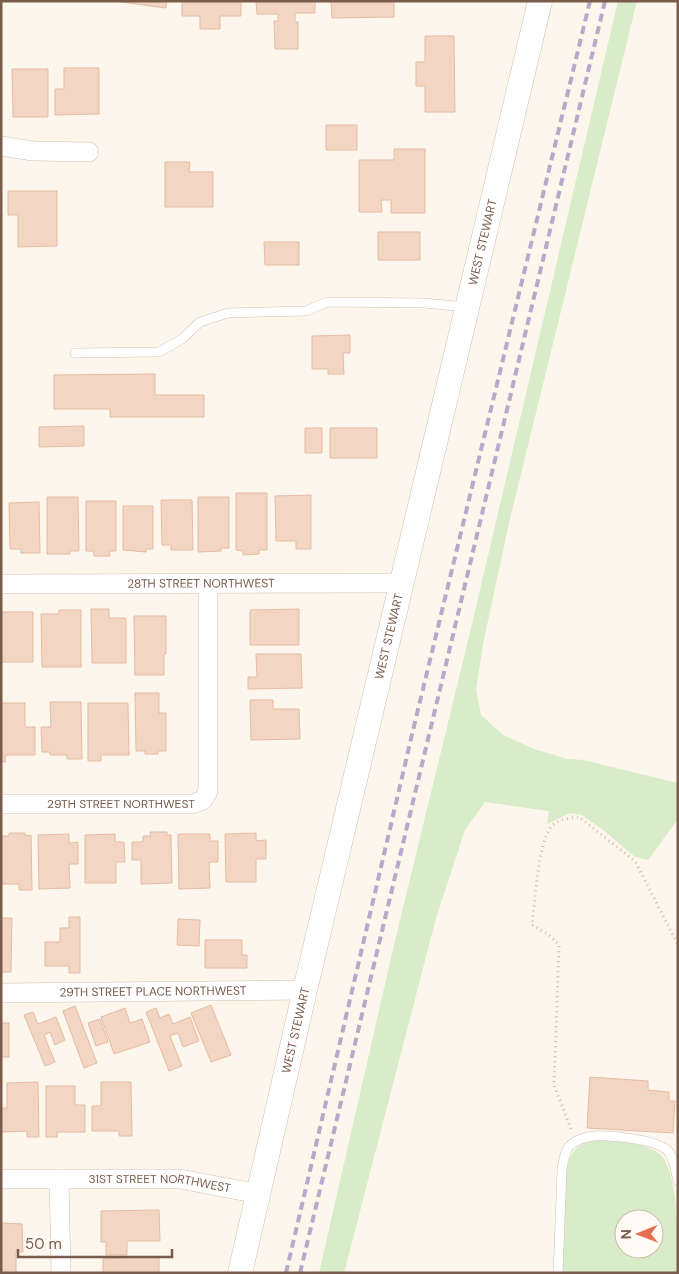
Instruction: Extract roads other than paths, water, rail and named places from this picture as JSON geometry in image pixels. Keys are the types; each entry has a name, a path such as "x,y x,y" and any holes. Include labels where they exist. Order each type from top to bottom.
{"street":[{"name":"WEST STEWART","path":"240,1273 305,990 540,1"},
{"path":"1,146 33,151 89,152"},
{"name":"28TH STREET NORTHWEST","path":"1,584 402,583"},
{"name":"29TH STREET NORTHWEST","path":"1,804 193,804 203,800 208,791 208,584"},
{"name":"29TH STREET PLACE NORTHWEST","path":"1,993 305,990"},
{"path":"1,1180 59,1178 61,1273"},
{"name":"31ST STREET NORTHWEST","path":"59,1178 180,1179 259,1194"}],"lane":[{"path":"75,353 159,352 182,339 200,322 228,313 306,311 327,302 423,303 468,307"},
{"path":"558,1273 562,1170 568,1148 576,1141 591,1136 612,1137 656,1145 667,1150 672,1159 678,1181"}],"railway":[{"path":"286,1273 414,726 590,1"},
{"path":"300,1273 605,1"}]}
